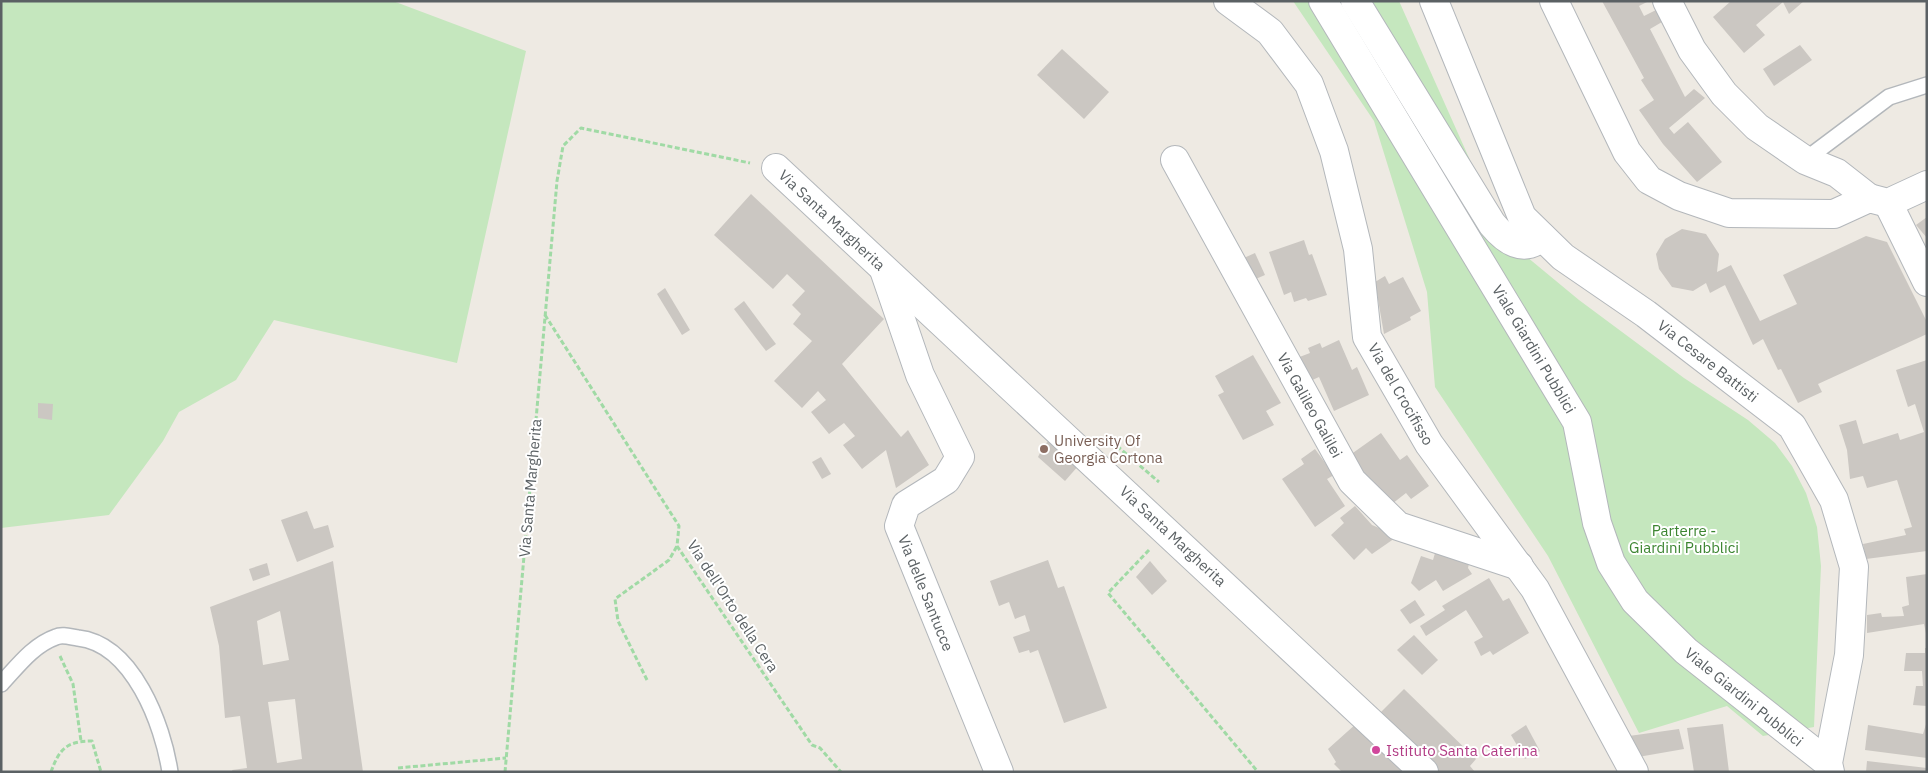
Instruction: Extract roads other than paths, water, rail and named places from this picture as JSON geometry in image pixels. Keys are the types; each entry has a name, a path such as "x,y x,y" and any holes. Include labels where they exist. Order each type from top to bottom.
{"street":[{"name":"Via del Crocifisso","path":"1228,1 1270,32 1310,84 1334,151 1358,249 1367,337 1429,444 1535,589 1634,772"},
{"name":"Viale Giardini Pubblici","path":"1323,1 1577,422 1596,522 1611,563 1636,601 1686,651 1829,767"},
{"path":"1355,1 1504,238 1522,245 1534,244 1542,237"},
{"name":"Via Cesare Battisti","path":"1434,1 1522,217 1563,257 1646,314 1792,426 1834,500 1854,567 1849,655 1829,767"},
{"path":"1554,1 1627,152 1649,180 1680,196 1730,213 1834,214 1927,184"},
{"path":"1668,1 1692,50 1724,94 1757,128 1804,160 1837,173 1879,201 1927,282"},
{"name":"Via Galileo Galilei","path":"1175,160 1352,481 1398,526 1518,566"},
{"name":"Via Santa Margherita","path":"776,168 1424,772"},
{"name":"Via delle Santucce","path":"883,268 920,375 960,457 946,480 906,505 899,526 999,772"}],"lane":[{"path":"1804,160 1889,97 1927,84"},
{"path":"1,684 29,653 57,636 90,639 112,652 130,673 147,698 168,753 170,772"}],"place":[{"name":"University Of Georgia Cortona","path":"1044,449"},
{"name":"Istituto Santa Caterina","path":"1376,750"}],"park label":[{"name":"Parterre - Giardini Pubblici","path":"1684,538"}]}
